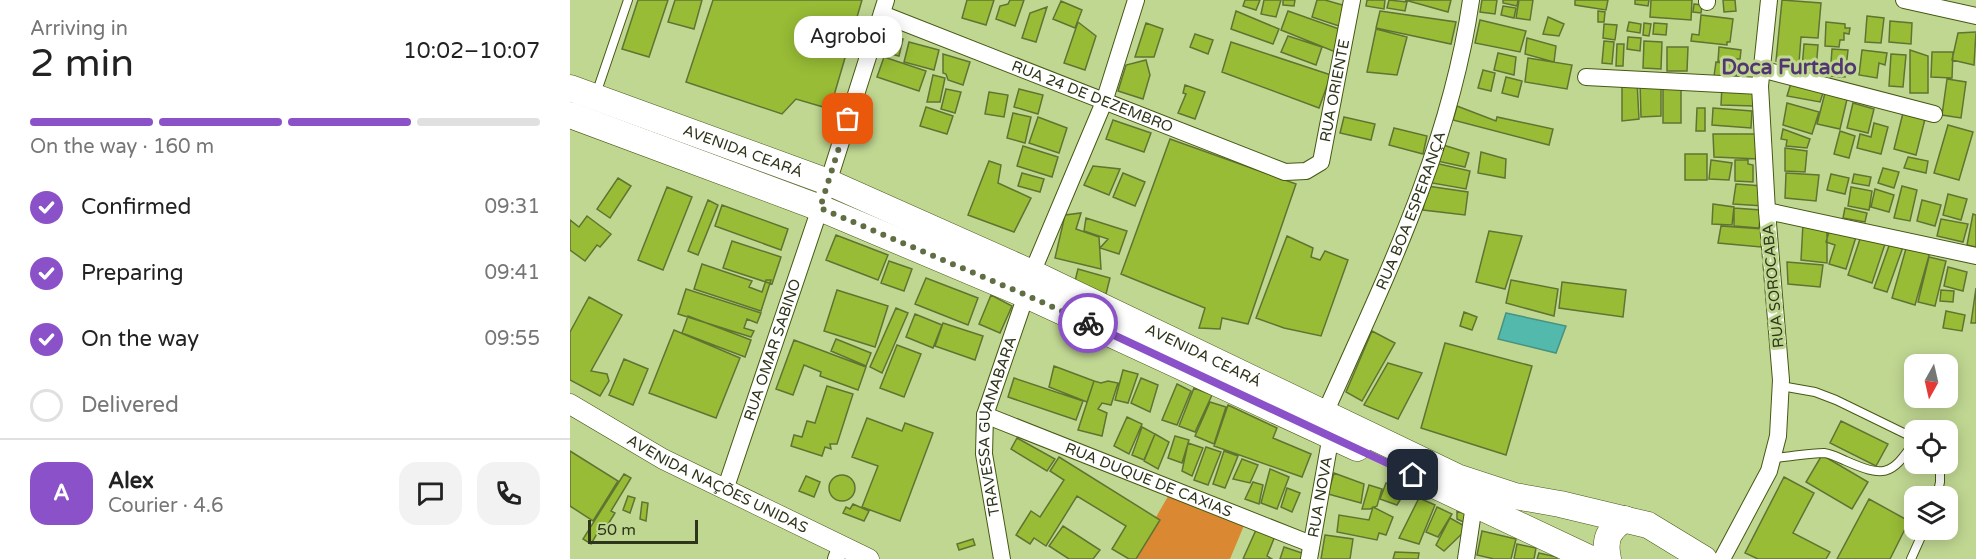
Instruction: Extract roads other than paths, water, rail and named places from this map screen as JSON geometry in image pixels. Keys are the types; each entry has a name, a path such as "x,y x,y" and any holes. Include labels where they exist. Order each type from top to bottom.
{"main road":[{"name":"AVENIDA CEARÁ","path":"570,88 828,182 1029,284 1328,424 1474,505 1591,559"},
{"name":"AVENIDA CEARÁ","path":"570,115 1029,284"},
{"name":"AVENIDA CEARÁ","path":"1328,424 1401,450 1468,480 1515,496 1648,525 1704,559"},
{"path":"1608,559 1606,549 1608,534 1614,526 1625,519"}],"street":[{"name":"TRAVESSA GUANABARA","path":"1002,559 984,454 985,414 1029,284 1104,102 1136,0"},
{"name":"RUA ORIENTE","path":"1306,171 1322,162 1352,0"},
{"name":"RUA BOA ESPERANÇA","path":"1328,424 1405,233 1444,127 1462,55 1471,0"},
{"name":"RUA SOROCABA","path":"1722,559 1769,471 1778,436 1781,386 1767,211 1761,78 1769,0"},
{"path":"1904,0 1976,16"},
{"name":"RUA 24 DE DEZEMBRO","path":"884,7 1104,102 1285,172 1306,171"},
{"name":"RUA OMAR SABINO","path":"725,490 820,208 884,7"},
{"path":"1586,77 1761,78 1934,114"},
{"path":"1767,211 1976,256"},
{"name":"AVENIDA NAÇÕES UNIDAS","path":"570,404 663,459 838,552 869,559"},
{"name":"RUA DUQUE DE CAXIAS","path":"985,414 1310,551"},
{"name":"RUA NOVA","path":"1310,551 1328,424"},
{"path":"1466,559 1474,505"}],"lane":[{"path":"595,97 628,0"},
{"path":"1781,386 1815,392 1836,400 1904,435"},
{"path":"1773,458 1824,453 1864,469 1884,471 1894,467 1904,457"},
{"path":"1911,559 1920,540"}],"water":[{"path":"1506,313 1566,326 1556,353 1498,339"}],"place":[{"name":"Agroboi","path":"848,119"}],"district":[{"name":"Doca Furtado","path":"1789,67"}]}
